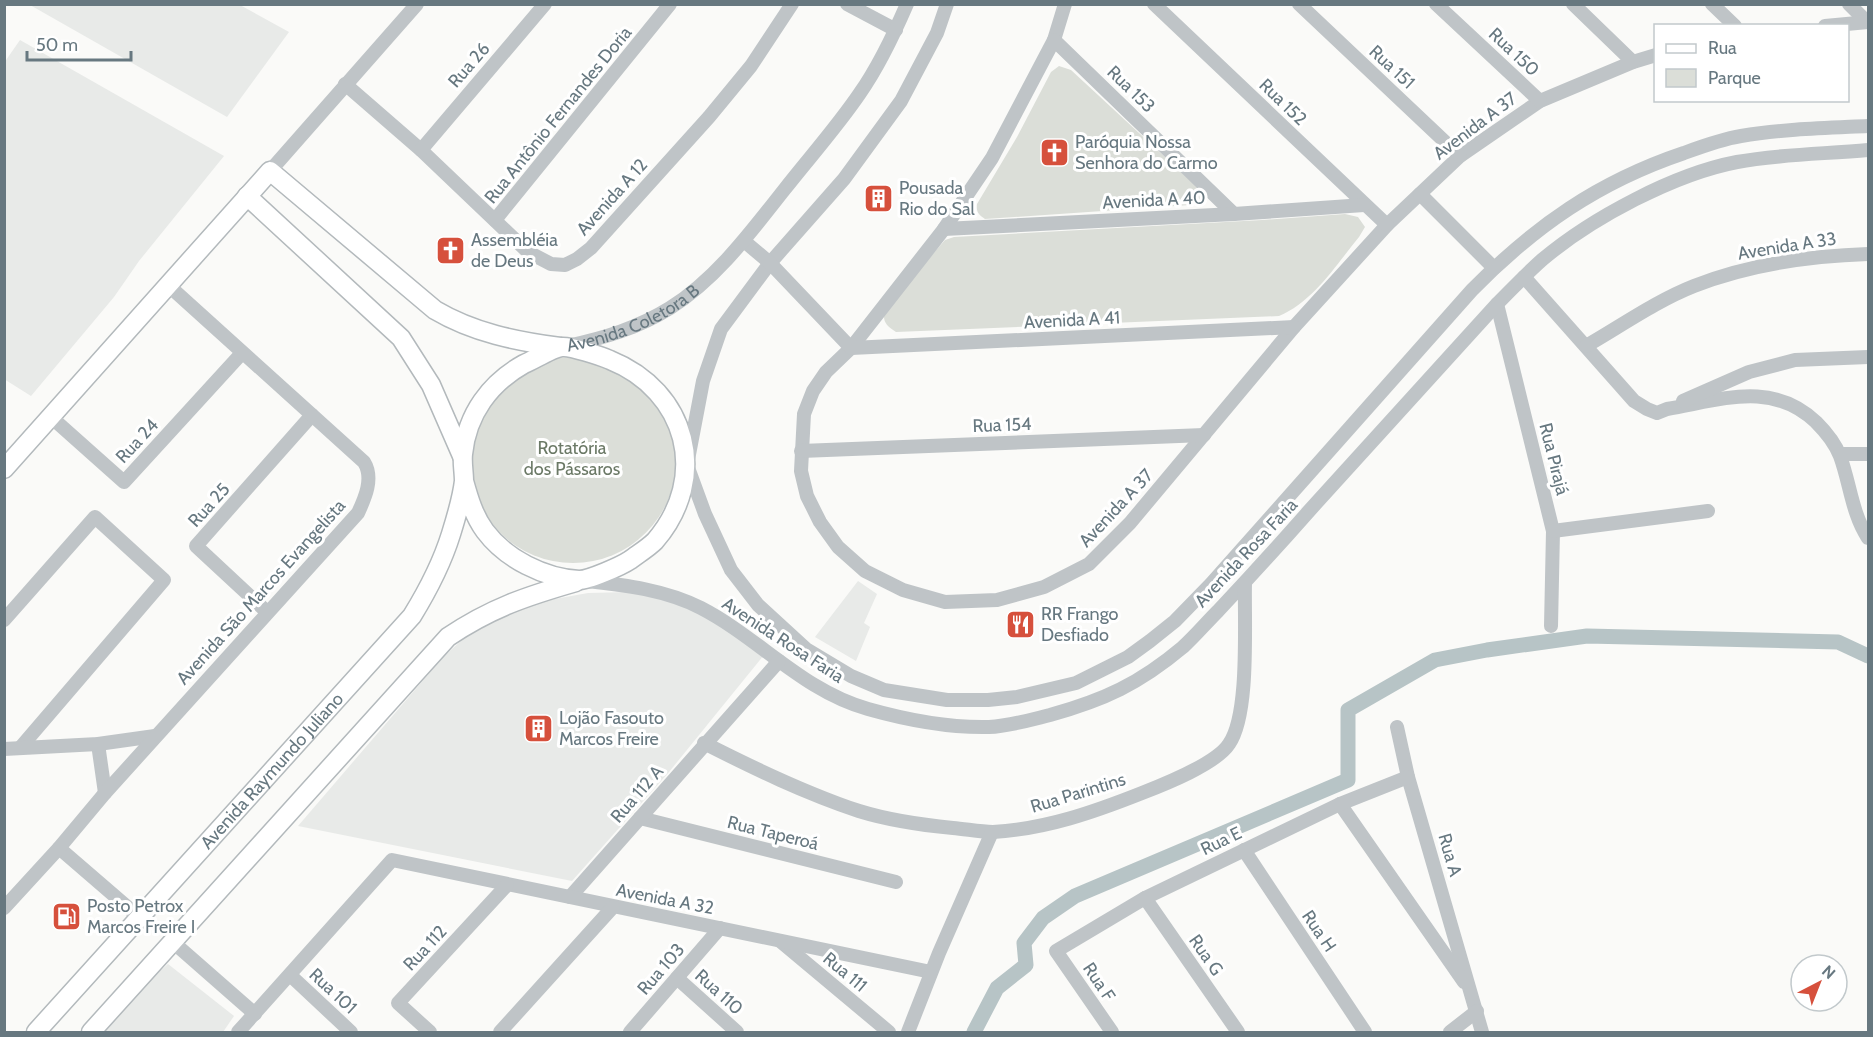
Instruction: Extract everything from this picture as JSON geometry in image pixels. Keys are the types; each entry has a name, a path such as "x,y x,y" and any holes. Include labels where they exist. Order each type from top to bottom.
{"main road":[{"path":"4,469 270,171"},
{"name":"Avenida Coletora B","path":"270,171 435,310 456,323 507,339 562,347"},
{"path":"247,196 400,338 431,385 462,456"},
{"path":"91,1032 174,943 448,637 492,610 537,593 582,580 625,564 654,542 675,513 687,465 679,428 668,405 652,386 628,367 600,356 562,347 511,372 492,388 477,408 467,431 462,456 464,481 475,516 497,545 527,565 554,575 582,580"},
{"name":"Avenida Raymundo Juliano","path":"36,1032 412,616 427,592 451,534 464,481"}],"street":[{"path":"270,171 417,4"},
{"name":"Rua 26","path":"421,150 545,4"},
{"name":"Rua Antônio Fernandes Doria","path":"495,220 670,4"},
{"name":"Avenida A 12","path":"345,84 421,150 528,252 551,264 565,265 577,260 591,248 709,117 751,66 792,4"},
{"path":"847,4 896,30"},
{"name":"Avenida Coletora B","path":"562,347 601,339 639,326 671,307 702,284 744,241 861,93 896,30 907,4"},
{"path":"687,465 703,381 722,329 770,263 844,179 901,101 937,33 947,4"},
{"name":"Avenida A 37","path":"1065,4 1054,40 992,158 945,229 851,348 826,372 813,391 804,414 801,471 807,496 819,522 838,547 866,571 903,590 945,602 997,600 1044,587 1089,564 1130,523 1294,327 1387,225 1460,156 1540,101 1633,62 1654,56"},
{"name":"Rua 152","path":"1154,4 1387,225"},
{"name":"Rua 151","path":"1299,4 1460,156"},
{"name":"Rua 150","path":"1436,4 1540,101"},
{"path":"1572,4 1633,62"},
{"path":"1713,4 1733,24"},
{"path":"1849,4 1868,22"},
{"path":"1847,24 1868,22"},
{"name":"Rua 153","path":"1054,40 1234,214"},
{"name":"Avenida Rosa Faria","path":"582,580 633,586 692,604 741,633 802,678 835,697 866,709 948,725 991,727 1024,723 1086,705 1124,689 1160,665 1185,645 1245,582 1311,509 1485,301 1494,268 1533,233 1563,212 1628,175 1708,145 1741,136 1869,126"},
{"name":"Avenida Rosa Faria","path":"687,465 705,514 731,570 758,604 784,631 806,649 851,676 884,690 947,700 988,700 1043,692 1076,683 1128,657 1176,621 1291,492 1485,301 1524,277 1569,239 1605,216 1649,193 1708,170 1756,159 1869,150"},
{"path":"1420,194 1494,268"},
{"name":"Avenida A 40","path":"945,229 1364,205"},
{"path":"744,241 770,263 851,348"},
{"name":"Avenida A 33","path":"1586,346 1693,286 1742,270 1825,256 1869,254"},
{"path":"1524,277 1634,401 1647,410 1657,413 1749,372 1767,367 1796,360 1869,357"},
{"name":"Avenida São Marcos Evangelista","path":"4,908 155,736 358,513 365,499 369,478 367,466 168,285"},
{"name":"Rua Pirajá","path":"1485,301 1553,531 1551,626"},
{"name":"Avenida A 41","path":"851,348 1294,327"},
{"name":"Rua 24","path":"51,417 123,482 242,353"},
{"path":"1667,409 1749,396 1768,396 1788,402 1803,410 1828,434 1840,454 1860,527 1869,538"},
{"name":"Rua 25","path":"267,612 196,546 312,415"},
{"name":"Rua 154","path":"801,451 1204,435"},
{"path":"1840,454 1869,454"},
{"path":"1291,492 1311,509"},
{"path":"1553,531 1708,512"},
{"path":"4,620 95,517 165,580 20,748"},
{"name":"Rua Parintins","path":"704,743 774,778 861,811 929,825 992,832 1041,826 1093,812 1207,763 1229,745 1238,726 1243,699 1245,582"},
{"name":"Rua 112 A","path":"570,897 779,661"},
{"name":"Rua A","path":"1397,727 1408,777 1482,1032"},
{"path":"4,749 98,744 155,736"},
{"path":"98,744 105,793"},
{"name":"Rua E","path":"1056,951 1144,897 1340,804 1408,777"},
{"name":"Rua A","path":"1340,804 1470,991"},
{"name":"Rua Taperoá","path":"640,818 896,882"},
{"path":"908,1032 992,832"},
{"path":"59,848 138,917"},
{"name":"Rua H","path":"1244,850 1365,1032"},
{"name":"Avenida A 32","path":"290,975 392,860 932,972"},
{"name":"Rua 112","path":"430,1032 398,1003 507,885"},
{"name":"Rua G","path":"1144,897 1238,1032"},
{"path":"501,1032 613,907"},
{"name":"Rua 103","path":"630,1032 720,928"},
{"name":"Rua 111","path":"778,940 889,1032"},
{"path":"174,943 255,1014"},
{"name":"Rua F","path":"1056,951 1112,1032"},
{"path":"238,1032 290,975"},
{"name":"Rua 101","path":"290,975 351,1032"},
{"name":"Rua 110","path":"677,978 737,1032"},
{"path":"1450,1032 1477,1011"}],"shaded area":[{"path":"30,5 240,5 289,32 227,117"},
{"path":"20,40 224,156 139,261 114,297 31,396 4,379 4,63"},
{"path":"858,581 877,594 864,623 870,627 856,661 815,637"},
{"path":"628,592 652,596 698,611 764,655 669,772 572,881 298,826 444,656 470,633 499,615 538,602 588,593"},
{"path":"168,964 234,1016 223,1032 98,1032 120,1007"}],"green space":[{"path":"1059,66 1071,70 1206,195 1204,204 985,219 981,216 977,211 977,204 1017,137 1051,72"},
{"path":"1345,214 1358,217 1365,227 1359,237 1333,271 1303,302 1279,316 896,332 887,325 884,318 885,311 891,302 945,240 954,237"},
{"name":"Rotatória dos Pássaros","path":"573,357 593,359 612,365 646,387 668,421 674,440 676,460 674,480 668,499 646,533 612,555 593,561 573,563 553,561 534,555 500,533 478,499 472,480 470,460 472,440 478,421 500,387 534,365 553,359"}],"waterway":[{"path":"974,1032 997,988 1026,965 1024,943 1043,918 1075,896 1348,780 1348,710 1435,660 1587,636 1838,642 1868,656"}],"place":[{"name":"Paróquia Nossa Senhora do Carmo","path":"1054,152"},
{"name":"Pousada Rio do Sal","path":"878,198"},
{"name":"Assembléia de Deus","path":"450,250"},
{"name":"RR Frango Desfiado","path":"1020,624"},
{"name":"Lojão Fasouto Marcos Freire","path":"538,728"},
{"name":"Posto Petrox Marcos Freire I","path":"66,916"}]}
